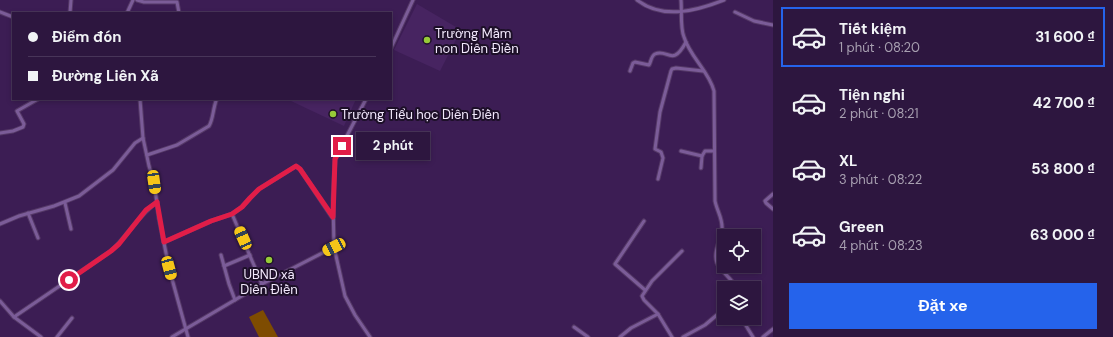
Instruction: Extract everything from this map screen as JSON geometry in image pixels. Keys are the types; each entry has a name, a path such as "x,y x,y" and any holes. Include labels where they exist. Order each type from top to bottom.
{"street":[{"path":"70,12 71,0"},
{"path":"127,12 133,0"},
{"path":"137,0 144,2 177,2 178,12"},
{"path":"392,46 413,0"},
{"path":"637,0 657,10 682,12 724,0"},
{"path":"681,0 682,30 686,42 711,83 714,91 715,201 716,208 722,222 722,230 716,258 718,265 732,281"},
{"path":"713,0 714,4"},
{"path":"0,12 12,18"},
{"path":"734,12 756,22 773,25"},
{"path":"630,71 633,63 635,62 649,65 652,56 655,54 676,55 683,48 686,42"},
{"path":"658,179 663,154 655,149 660,112 670,72 672,69 676,68 704,71"},
{"path":"0,133 13,131 23,127 24,124 17,111 36,100"},
{"path":"140,100 143,138 154,182 169,268 188,337"},
{"path":"365,100 335,159 333,217 334,247 345,296 355,315 370,337"},
{"path":"147,155 177,145 209,126 216,101"},
{"path":"0,224 8,219 65,202 79,196 110,173 135,142 143,138"},
{"path":"681,151 702,156"},
{"path":"701,168 702,156 705,151 714,151"},
{"path":"164,242 211,221 232,214 242,207 259,189 296,166 300,169 333,217"},
{"path":"773,194 765,201 773,209"},
{"path":"65,202 71,229"},
{"path":"14,317 111,251 119,244 146,210 157,202"},
{"path":"28,213 38,238"},
{"path":"232,214 262,284"},
{"path":"644,221 615,264 645,290"},
{"path":"172,337 262,284 334,247"},
{"path":"672,337 658,314 642,296 645,290 668,264 682,251"},
{"path":"221,255 235,300"},
{"path":"224,266 250,255"},
{"path":"0,301 14,317 41,337"},
{"path":"620,337 631,328 658,314"},
{"path":"683,337 705,325 717,315"},
{"path":"57,337 72,318"},
{"path":"746,325 753,337"},
{"path":"574,327 588,337"},
{"path":"763,337 773,329"}],"shaded area":[{"name":"Trường Mầm non Diên Điền","path":"417,4 461,30 440,71 394,50"},
{"name":"Trường Tiểu học Diên Điền","path":"292,100 356,100 344,126"},
{"path":"263,310 278,337 259,337 249,317"}],"place":[{"name":"Trường Mầm non Diên Điền","path":"427,40"},
{"name":"Trường Tiểu học Diên Điền","path":"333,114"},
{"name":"UBND xã Diên Điền","path":"269,260"}],"route":[{"path":"69,280 119,244 146,210 157,202 164,242 211,221 232,214 242,207 259,189 292,167 296,166 300,169 333,217 335,159 342,146"}]}
